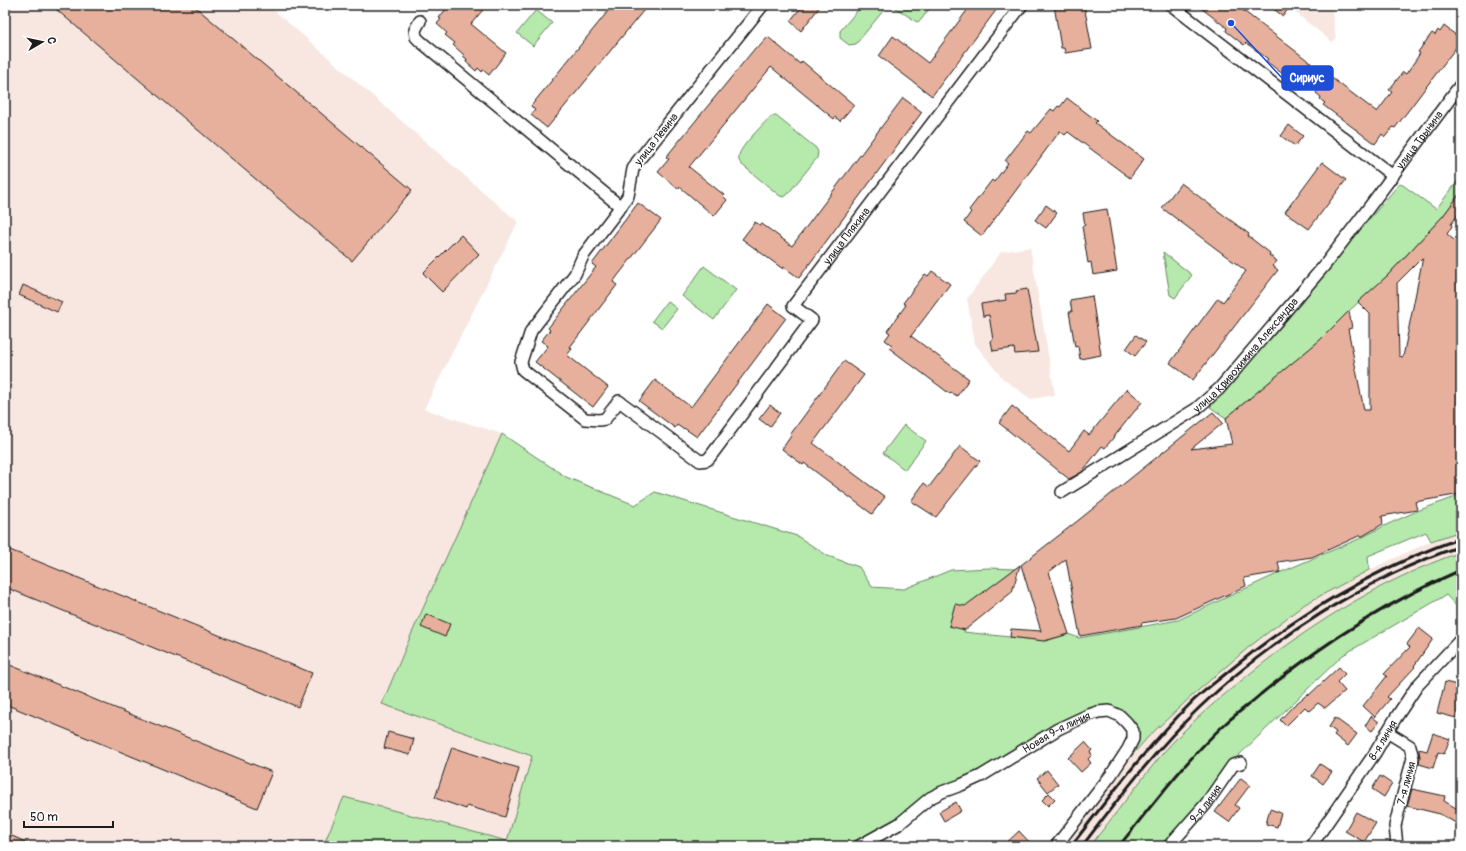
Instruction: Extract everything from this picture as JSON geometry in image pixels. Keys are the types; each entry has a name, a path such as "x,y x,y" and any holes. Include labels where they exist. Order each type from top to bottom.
{"street":[{"name":"улица Левина","path":"521,366 531,331 575,274 583,256 628,196 633,169 637,162 763,5"},
{"name":"улица Плякина","path":"521,366 526,373 586,419 605,419 619,401 697,459 703,461 710,457 812,320 793,306 1022,5"},
{"path":"1171,5 1393,176"},
{"path":"420,22 415,30 416,37 420,41 621,206"},
{"name":"улица Трынина","path":"1393,176 1461,84"},
{"name":"улица Кривохижина Александра","path":"1062,492 1196,409 1219,389 1324,266 1393,176"},
{"name":"8-я линия","path":"1311,846 1375,753 1417,686 1461,639"},
{"name":"Новая 9-я линия","path":"859,846 899,824 930,798 982,776 1058,729 1086,716 1098,712 1109,711 1120,716 1127,723 1133,731 1133,739 1111,775 1056,846"},
{"name":"7-я линия","path":"1387,732 1410,746 1413,758 1395,826 1397,846"},
{"name":"9-я линия","path":"1169,846 1206,804 1234,765 1241,763"}],"shaded area":[{"path":"5,5 268,5 518,222 424,409 502,434 411,635 383,704 532,756 507,842 344,797 323,846 5,846"},
{"path":"1286,5 1331,5 1336,38 1332,42"},
{"path":"1030,247 1055,395 1031,399 1003,379 975,344 967,299 1001,252"},
{"path":"1461,531 1461,552 1375,589 1316,625 1260,665 1203,712 1163,753 1090,846 1061,846 1115,775 1148,737 1194,694 1249,647 1305,604 1369,570 1431,541"}],"green space":[{"path":"862,5 888,5 856,44 849,45 840,38 840,31"},
{"path":"891,5 932,5 921,20 917,22"},
{"path":"536,10 552,23 533,46 517,33"},
{"path":"772,116 776,116 816,148 818,152 817,158 784,197 780,196 739,161 739,155 747,142"},
{"path":"1461,177 1461,192 1443,216 1387,276 1316,344 1226,418 1210,407 1400,183 1436,209"},
{"path":"1163,252 1192,275 1175,298 1170,295"},
{"path":"704,266 736,290 714,320 682,296"},
{"path":"667,301 677,309 662,328 652,321"},
{"path":"904,425 926,441 905,470 883,453"},
{"path":"502,434 566,477 635,505 655,492 797,536 828,556 859,567 872,587 904,589 951,570 989,568 1015,569 970,603 964,632 1046,641 1068,634 1079,638 1178,620 1279,573 1361,538 1417,511 1461,495 1461,531 1431,541 1426,532 1368,556 1369,570 1305,604 1249,647 1194,694 1148,737 1115,775 1140,734 1135,724 1098,708 852,846 323,846 344,797 507,841 532,756 382,704 411,635"},
{"path":"1461,552 1461,611 1446,595 1343,655 1236,758 1201,806 1164,846 1090,846 1171,744 1207,709 1262,664 1342,608 1400,577"}],"building":[{"path":"51,5 193,5 412,190 352,261"},
{"path":"449,5 487,5 471,24 506,53 489,75 483,70 482,72 478,68 476,71 466,62 467,59 463,56 464,55 453,45 455,43 445,35 447,33 437,24 441,19 439,18"},
{"path":"613,5 648,5 547,128 531,115 535,110 531,106"},
{"path":"803,5 821,5 801,31 790,21"},
{"path":"971,5 1000,5 932,96 879,56 893,36 928,63"},
{"path":"1054,5 1084,5 1092,49 1065,53 1064,48 1061,48"},
{"path":"1197,5 1236,5 1311,63 1298,80 1292,75 1291,77 1286,73 1284,75 1266,61 1268,59 1246,43 1244,45 1226,31 1227,28"},
{"path":"1268,5 1291,5 1283,16"},
{"path":"1444,26 1461,39 1461,41 1395,128 1393,127 1385,137 1382,134 1375,144 1323,105 1325,103 1316,93 1329,76 1377,112 1392,92 1389,90 1403,72 1406,74 1420,53 1418,52 1432,33 1435,35 1438,30 1440,32"},
{"path":"768,37 800,64 802,61 854,105 840,121 835,117 834,119 771,67 689,167 724,195 723,196 727,200 714,216 680,187 678,189 658,172 669,159 666,157 756,47 758,48"},
{"path":"903,98 922,112 799,278 784,267 783,269 742,239 755,222 760,225 762,224 792,246"},
{"path":"1067,98 1097,121 1095,123 1144,159 1130,178 1068,132 1065,135 1060,131 982,236 964,222 971,212 969,210 992,180 994,182 1008,163 1005,161 1028,131 1031,133 1051,109 1054,111 1058,106 1060,107"},
{"path":"1289,125 1303,136 1295,146 1281,136"},
{"path":"1322,162 1346,180 1309,229 1285,212"},
{"path":"1181,183 1249,234 1248,236 1270,253 1269,255 1277,261 1273,266 1278,270 1193,380 1170,363 1218,298 1223,302 1246,271 1162,208"},
{"path":"1461,192 1461,211 1451,224 1452,226 1447,234 1461,246 1461,494 1415,502 1417,510 1382,516 1383,524 1361,537 1361,535 1312,557 1278,562 1280,572 1244,578 1246,586 1176,618 1141,623 1142,625 1080,636 1066,559 1049,572 1069,634 1044,641 1010,637 1011,629 1041,631 1021,565 1213,412 1223,423 1191,449 1232,444 1226,418 1320,340 1349,311 1352,328 1348,329 1364,410 1370,410 1370,314 1358,302 1387,276 1443,216","holes":["1423,257 1403,357 1399,356 1397,283"]},
{"path":"638,203 661,220 613,282 617,285 570,347 572,349 567,355 608,387 593,407 535,362 548,346 541,341 550,330 548,328 596,267 592,264"},
{"path":"1046,205 1057,213 1046,228 1035,220"},
{"path":"1107,209 1117,271 1093,275 1091,262 1088,263 1082,226 1085,225 1083,213"},
{"path":"461,235 479,254 442,292 423,273"},
{"path":"932,271 950,284 911,336 969,379 957,396 951,392 950,394 889,348 892,345 885,340 890,333 887,331 906,305 903,303 925,274 928,276"},
{"path":"23,285 62,302 57,312 19,295"},
{"path":"1027,289 1038,352 1015,354 1014,348 993,351 991,341 993,340 989,315 983,316 981,304 1006,300 1005,294 1017,293 1016,291"},
{"path":"1092,296 1101,355 1080,359 1078,346 1075,347 1069,312 1072,312 1070,300"},
{"path":"768,304 786,318 697,437 677,425 675,428 639,401 655,380 691,407"},
{"path":"1136,335 1146,342 1135,356 1126,349"},
{"path":"844,361 864,375 813,443 885,497 872,514 804,463 803,465 782,449 791,436 790,435"},
{"path":"1127,389 1142,402 1105,448 1102,446 1082,472 1069,479 999,423 1012,406 1069,451 1084,431 1089,435"},
{"path":"770,405 780,413 770,427 759,419"},
{"path":"960,446 980,461 936,517 911,501 924,483 929,487"},
{"path":"5,548 312,673 298,707 5,587"},
{"path":"1020,565 1012,592 965,630 949,626 955,604 965,606"},
{"path":"426,614 450,624 445,637 421,627"},
{"path":"1419,628 1433,639 1414,666 1415,667 1387,697 1390,699 1375,717 1363,706 1387,676 1384,674 1410,647 1407,644"},
{"path":"5,663 272,772 257,808 5,704"},
{"path":"1339,667 1345,674 1337,682 1345,691 1325,708 1318,703 1309,711 1305,707 1286,726 1280,720 1293,706 1308,694 1309,695"},
{"path":"1445,682 1461,686 1461,701 1456,718 1437,713"},
{"path":"1371,716 1379,722 1372,731 1365,726"},
{"path":"1335,718 1357,734 1348,746 1334,735 1336,732 1329,727"},
{"path":"388,732 414,739 410,755 384,748"},
{"path":"1433,733 1450,739 1444,754 1438,752 1433,768 1419,764 1419,749 1427,751"},
{"path":"1085,742 1092,750 1090,752 1092,755 1088,759 1091,763 1081,772 1068,758"},
{"path":"452,747 519,768 505,817 467,806 466,809 435,798"},
{"path":"1320,764 1332,772 1323,784 1312,776"},
{"path":"1047,770 1058,784 1048,792 1037,778"},
{"path":"1380,776 1392,784 1384,797 1372,789"},
{"path":"1241,778 1250,785 1235,805 1239,808 1229,822 1215,812"},
{"path":"1412,789 1445,796 1444,801 1461,811 1461,826 1440,814 1407,806"},
{"path":"1049,793 1055,799 1048,806 1042,800"},
{"path":"956,802 961,811 944,821 939,812"},
{"path":"1270,809 1281,813 1277,827 1266,824"},
{"path":"1356,812 1376,823 1364,842 1345,831"},
{"path":"1019,831 1033,846 1003,846"},
{"path":"5,833 35,846 5,846"}],"railway":[{"path":"1071,846 1130,771 1177,717 1198,696 1255,650 1339,594 1399,563 1461,538"},
{"path":"1082,846 1138,774 1168,740 1200,707 1258,658 1289,634 1356,593 1426,559 1461,546"},
{"path":"1119,846 1170,783 1211,737 1261,694 1308,658 1357,625 1408,595 1461,570"}],"place":[{"name":"Сириус","path":"1231,23"}]}
